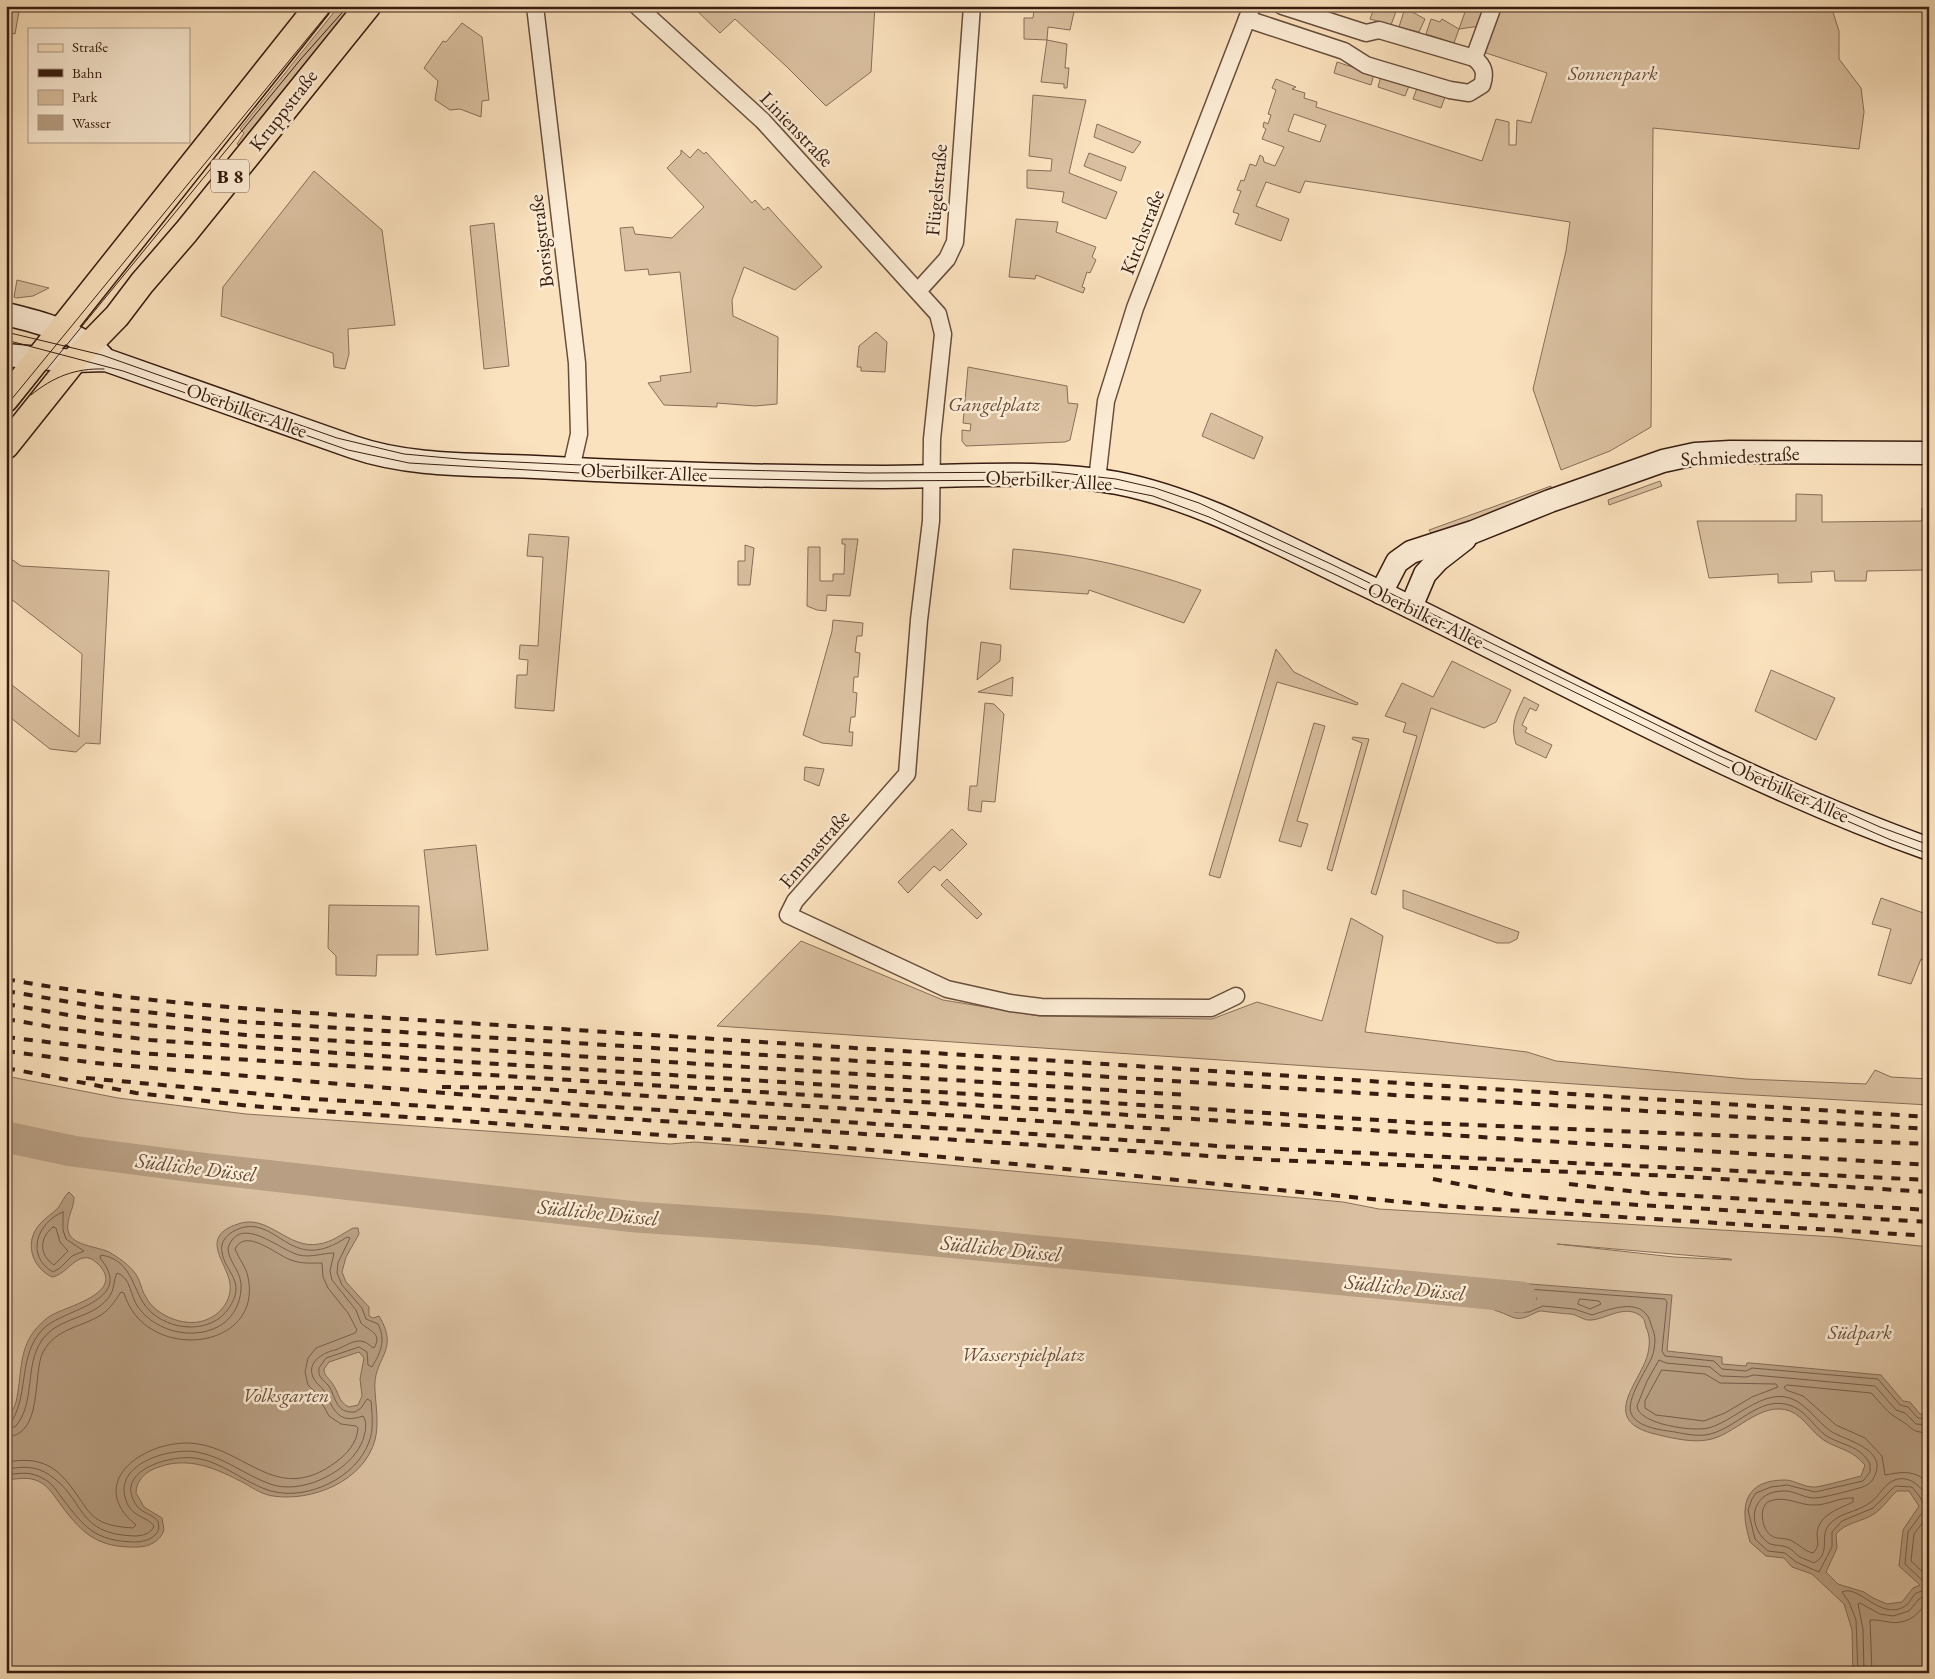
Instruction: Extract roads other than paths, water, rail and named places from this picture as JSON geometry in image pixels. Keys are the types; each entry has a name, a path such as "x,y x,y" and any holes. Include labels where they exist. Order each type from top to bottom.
{"main road":[{"name":"Kruppstraße","path":"6,399 318,6"},
{"name":"Kruppstraße","path":"6,446 90,354 142,283 368,6"},
{"path":"111,266 126,260 136,262 143,272 142,283"},
{"name":"Oberbilker Allee","path":"6,314 59,331 90,354 373,454 418,460 571,469 803,476 1050,476 1097,480 1156,492 1200,508 1411,607 1721,761 1870,827 1929,849"},
{"name":"Oberbilker Allee","path":"6,355 38,358 90,354"},
{"name":"Schmiedestraße","path":"1381,593 1396,562 1411,552 1474,532 1550,501 1663,462 1695,454 1754,452 1929,453"},
{"name":"Schmiedestraße","path":"1411,607 1425,574 1438,560 1474,532"}],"street":[{"name":"Borsigstraße","path":"535,6 576,363 579,434 571,469"},
{"name":"Linienstraße","path":"637,6 763,122 918,291"},
{"name":"Flügelstraße","path":"918,291 947,259 955,242 972,6"},
{"path":"1248,10 1344,51 1358,58 1366,65 1462,93 1469,93 1482,85 1484,72 1481,63 1474,58 1379,30 1366,33 1282,6"},
{"path":"1474,58 1493,6"},
{"name":"Kirchstraße","path":"1097,480 1106,401 1130,326 1248,10"},
{"path":"1358,58 1366,33"},
{"path":"918,291 938,314 943,334 933,430 931,476"},
{"name":"Emmastraße","path":"931,476 931,521 919,620 907,774 795,900 788,915 948,989 1010,1003 1041,1007 1211,1008 1236,996"}],"water":[{"path":"69,1192 74,1197 68,1223 68,1231 71,1236 81,1244 109,1252 123,1261 139,1279 144,1294 155,1309 168,1317 183,1322 198,1322 212,1317 218,1313 227,1301 230,1294 229,1279 219,1256 217,1241 220,1235 227,1229 238,1224 259,1223 297,1242 319,1244 337,1238 353,1228 358,1228 359,1234 346,1257 342,1272 346,1282 369,1307 369,1316 373,1318 379,1316 385,1328 387,1338 387,1347 375,1379 377,1422 375,1440 369,1454 360,1467 334,1486 320,1492 288,1497 273,1496 259,1492 224,1473 202,1465 180,1463 156,1468 142,1477 136,1493 144,1507 162,1518 164,1530 160,1538 153,1543 137,1547 112,1545 93,1538 77,1524 49,1489 40,1482 28,1478 6,1480 6,1423 16,1402 21,1364 30,1338 37,1327 47,1318 94,1295 105,1282 105,1273 91,1259 79,1259 63,1272 52,1277 39,1267 35,1260 31,1246 35,1231 58,1208","holes":["359,1352 364,1358 360,1379 362,1396 358,1405 349,1407 341,1400 334,1386 325,1375 324,1369 329,1362"]},
{"path":"1479,1280 1672,1295 1667,1351 1722,1357 1722,1364 1746,1366 1747,1363 1751,1363 1881,1375 1903,1401 1910,1402 1920,1414 1929,1414 1929,1673 1853,1673 1852,1630 1844,1604 1812,1574 1792,1567 1784,1558 1766,1556 1750,1542 1745,1515 1749,1496 1754,1489 1772,1481 1789,1480 1816,1487 1861,1476 1865,1465 1856,1456 1822,1439 1800,1417 1790,1411 1779,1409 1768,1410 1758,1414 1728,1432 1707,1440 1686,1440 1651,1433 1636,1426 1628,1418 1626,1408 1628,1398 1649,1349 1649,1337 1642,1317 1630,1311 1588,1320 1573,1314 1540,1311 1524,1318 1516,1318 1477,1304","holes":["1897,1491 1909,1491 1919,1506 1903,1530 1899,1566 1920,1585 1913,1588 1902,1602 1887,1604 1864,1592 1838,1584 1826,1572 1837,1548 1836,1534 1844,1527 1874,1514"]}],"waterway":[{"name":"Südliche Düssel","path":"6,1137 72,1151 193,1167 636,1217 810,1229 1521,1297"}],"tram line":[{"path":"6,406 334,6"},
{"path":"6,419 300,60 348,6"},
{"path":"6,332 102,355 337,438 404,454 470,460 648,468 868,473 1054,472 1116,479 1155,488 1199,503 1331,564 1718,755 1880,827 1929,845"},
{"path":"6,340 123,371 348,450 409,463 648,477 856,481 1053,480 1099,485 1153,496 1209,517 1338,576 1762,784 1891,840 1929,854"},
{"path":"31,395 48,383 65,375 83,370 104,369"}],"railway":[{"path":"6,979 150,1000 295,1012 1929,1117"},
{"path":"6,991 99,1007 229,1021 1929,1129"},
{"path":"6,1004 97,1020 246,1035 1187,1095"},
{"path":"6,1019 150,1040 468,1062 1424,1123 1929,1144"},
{"path":"6,1037 138,1053 1929,1165"},
{"path":"6,1051 95,1063 598,1106 1218,1146 1929,1180"},
{"path":"6,1068 136,1093 250,1106 861,1149 1443,1206 1929,1236"},
{"path":"86,1078 315,1099 1272,1160 1674,1176 1929,1192"},
{"path":"442,1087 525,1088 1178,1130"},
{"path":"1433,1179 1515,1195 1589,1202 1929,1222"},
{"path":"1569,1184 1646,1193 1929,1210"}],"park label":[{"name":"Sonnenpark","path":"1613,73"},
{"name":"Gangelplatz","path":"994,404"},
{"name":"Südpark","path":"1860,1332"},
{"name":"Wasserspielplatz","path":"1023,1354"},
{"name":"Volksgarten","path":"286,1395"}]}
